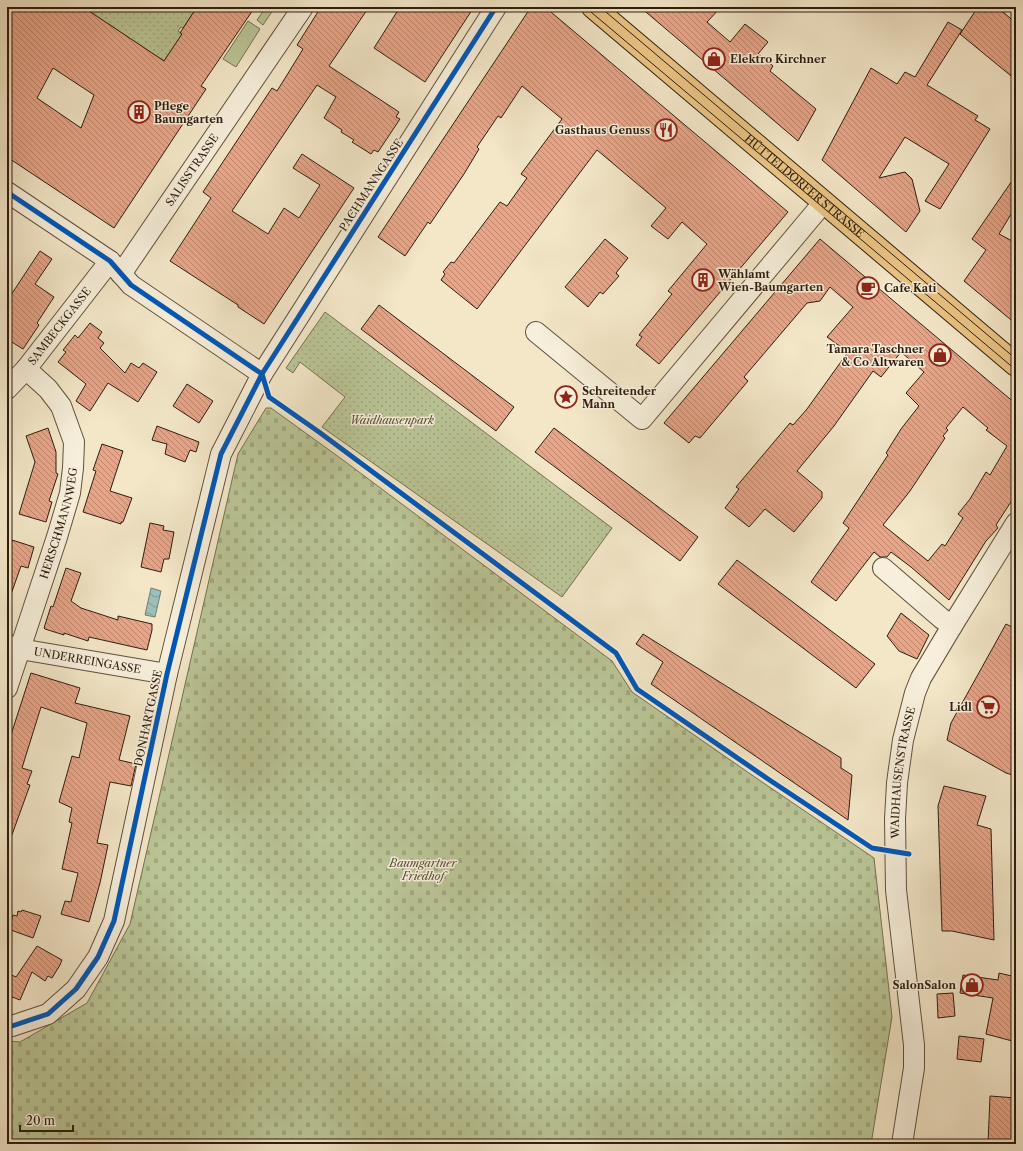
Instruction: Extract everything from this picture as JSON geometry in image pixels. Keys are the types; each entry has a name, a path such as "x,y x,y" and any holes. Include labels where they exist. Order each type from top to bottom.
{"main road":[{"name":"HÜTTELDORFER STRASSE","path":"593,7 1016,365"}],"street":[{"name":"SALISSTRASSE","path":"116,268 303,7"},
{"name":"PACHMANNGASSE","path":"262,374 496,7"},
{"path":"7,192 116,268 131,285 262,374"},
{"path":"536,332 642,418 824,202"},
{"name":"SAMBECKGASSE","path":"7,389 116,268"},
{"name":"HERSCHMANNWEG","path":"7,688 14,647 57,538 70,493 73,468 74,442 61,406 48,388 26,369"},
{"name":"DONHARTGASSE","path":"7,1026 12,1026 48,1014 76,989 98,957 114,921 168,674 222,454 262,374"},
{"name":"WAIDHAUSENSTRASSE","path":"902,1144 914,1068 914,1045 896,890 895,819 897,783 903,740 915,693 926,669 1016,523"},
{"path":"883,568 952,626"},
{"name":"UNDERREINGASSE","path":"14,647 168,674"}],"green space":[{"path":"83,7 197,7 183,28 181,27 178,31 182,34 164,61"},
{"path":"266,7 275,7 263,25 257,20"},
{"path":"248,21 260,29 236,67 223,59"},
{"name":"Waidhausenpark","path":"325,312 612,528 562,597 322,427 345,397 300,362 293,373 286,368"},
{"name":"Baumgartner Friedhof","path":"266,408 271,408 343,460 612,661 632,692 874,858 892,1017 871,1144 7,1144 7,1041 20,1042 87,1003 130,924 238,454"}],"water":[{"path":"151,588 161,591 155,617 145,615"}],"building":[{"name":"Pflege Baumgarten","path":"7,7 83,7 164,61 182,34 180,33 197,7 255,7 201,86 206,89 114,228 7,157","holes":["53,68 94,95 81,128 37,98"]},
{"path":"321,7 369,7 329,66 399,112 396,117 400,119 378,152 374,150 371,154 352,142 354,140 341,132 342,130 324,118 336,97 317,85 232,211 268,234 284,208 299,218 320,185 293,168 302,154 354,188 264,324 238,307 238,305 170,261 211,198 203,192 272,88 277,91 303,49 297,45"},
{"path":"400,7 474,7 425,82 374,48"},
{"path":"531,7 545,7 788,212 659,364 636,345 642,337 639,335 672,294 668,291 707,244 682,222 668,239 651,226 666,208 597,150 477,309 441,280 445,274 443,272 451,262 454,263 500,202 507,206 527,178 521,174 562,119 522,86 501,118 498,116 477,147 479,149 464,174 430,224 428,222 405,256 378,237"},
{"path":"640,7 721,7 707,22 730,42 745,24 768,42 758,54 773,66 770,71 816,109 798,141"},
{"path":"978,7 997,7 1016,23 1016,80 960,34"},
{"path":"948,22 962,30 927,85 978,116 975,120 990,129 940,209 925,201 949,164 905,137 879,178 905,172 912,179 920,211 906,232 822,160 871,68 897,84 905,72 915,77"},
{"path":"1016,175 1016,206 999,234 1016,243 1016,324 964,281 986,250 972,239"},
{"path":"605,239 628,258 616,273 619,276 603,294 600,292 588,307 565,287"},
{"path":"820,239 1016,404 1016,494 996,525 998,528 986,541 949,600 891,552 887,557 880,557 874,552 836,601 811,582 849,528 843,523 888,455 886,453 901,429 919,406 906,393 924,372 901,352 881,377 873,371 834,426 797,471 822,492 822,498 794,532 765,509 749,527 725,508 739,489 736,487 790,423 793,425 807,409 848,352 827,337 853,307 830,287 820,301 807,303 744,377 748,381 700,438 695,436 689,443 664,423","holes":["963,407 988,428 986,430 1007,446 990,475 986,472 970,499 958,514 963,518 945,546 942,544 928,561 883,525 910,491 945,438 943,436 948,430 946,428"]},
{"path":"40,251 52,259 35,284 54,297 37,323 39,325 23,349 7,339 7,301"},
{"path":"379,305 514,407 496,431 361,329"},
{"path":"90,323 102,332 98,338 104,343 100,348 125,373 131,363 139,368 143,363 157,372 138,402 108,383 90,411 76,401 86,384 58,362 66,352 63,350 75,335 78,338"},
{"path":"187,384 213,401 199,423 173,406"},
{"path":"157,426 199,442 196,452 190,450 185,462 165,454 167,444 152,440"},
{"path":"48,428 56,452 56,473 58,474 49,501 52,502 46,522 19,514 35,462 26,436"},
{"path":"554,428 698,537 680,561 535,452"},
{"path":"102,444 123,451 110,491 132,498 121,524 83,512 96,471 93,470"},
{"path":"150,523 164,526 163,530 174,532 169,559 164,559 161,572 141,567"},
{"path":"12,540 34,547 28,568 21,566 9,600 7,600 7,556"},
{"path":"737,560 875,664 856,688 718,584"},
{"path":"66,568 81,573 71,601 81,608 118,620 118,616 152,624 147,650 89,637 88,641 44,628 51,606 53,607"},
{"path":"901,613 929,635 917,659 899,651 887,636"},
{"name":"Lidl","path":"1006,624 1016,629 1016,776 1006,773 947,740 951,723"},
{"path":"643,634 841,758 841,768 852,775 848,820 651,684 663,662 636,644"},
{"path":"31,673 80,688 75,703 130,716 119,760 136,764 131,786 110,782 97,843 108,845 100,883 89,922 61,914 65,901 71,902 78,873 62,869 72,823 69,822 72,808 59,802 72,756 79,758 87,723 41,707 22,768 32,771 27,784 30,785 9,843 7,843 7,747"},
{"path":"944,786 986,796 977,825 991,829 994,940 952,931 942,931 938,806"},
{"path":"22,910 41,916 33,938 8,929 13,915 17,916 18,911 21,912"},
{"path":"37,946 62,960 60,965 52,978 48,976 45,981 32,972 20,1000 7,995 7,973 16,977"},
{"path":"999,973 1016,977 1016,1042 986,1034 993,998 960,993 963,975 998,980"},
{"path":"953,993 955,1016 938,1018 937,994"},
{"path":"959,1036 984,1039 981,1062 957,1059"},
{"path":"990,1096 1016,1098 1016,1144 988,1144"}],"tram line":[{"path":"585,7 1016,370"},
{"path":"600,7 1016,359"}],"cycle path":[{"path":"7,1027 48,1014 76,989 98,957 114,921 167,674 221,454 262,374 496,7"},
{"path":"7,192 110,261 131,285 262,374"},
{"path":"262,374 269,397 319,432 616,653 637,689 872,848 909,854"}],"place":[{"name":"Elektro Kirchner","path":"714,59"},
{"name":"Pflege Baumgarten","path":"139,112"},
{"name":"Gasthaus Genuss","path":"666,130"},
{"name":"Wählamt Wien-Baumgarten","path":"703,280"},
{"name":"Cafe Kati","path":"868,288"},
{"name":"Tamara Taschner & Co Altwaren","path":"940,355"},
{"name":"Schreitender Mann","path":"566,397"},
{"name":"Lidl","path":"988,707"},
{"name":"SalonSalon","path":"972,985"}]}
